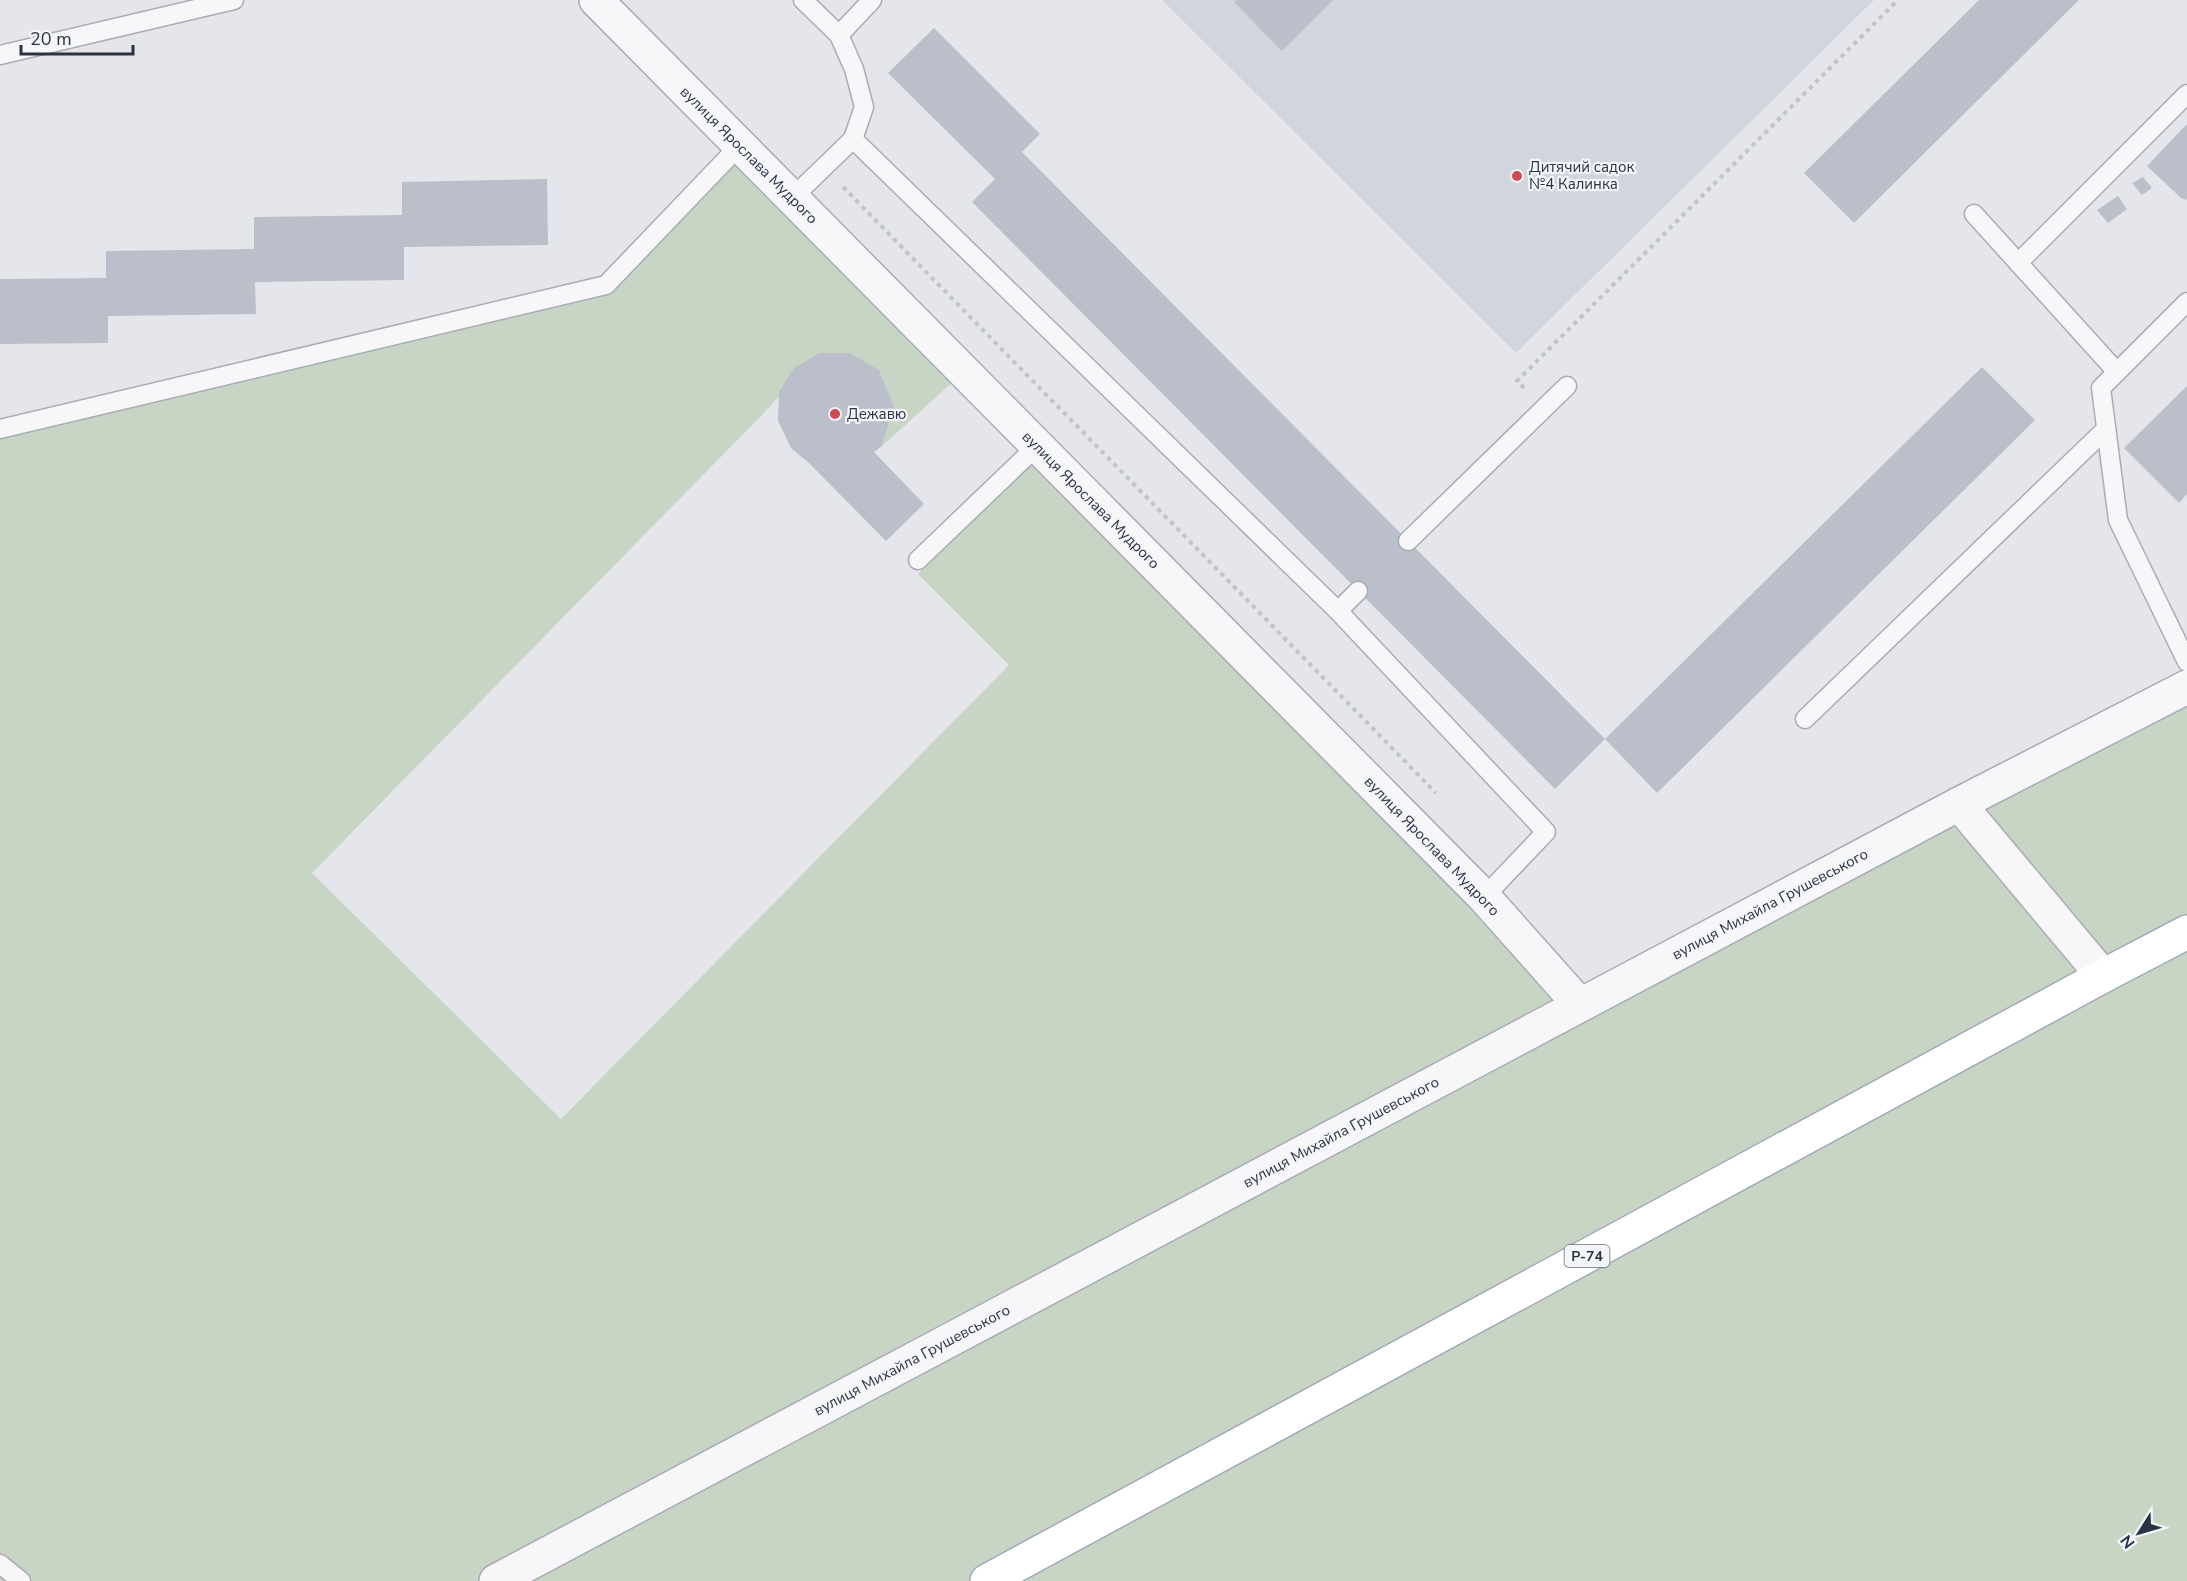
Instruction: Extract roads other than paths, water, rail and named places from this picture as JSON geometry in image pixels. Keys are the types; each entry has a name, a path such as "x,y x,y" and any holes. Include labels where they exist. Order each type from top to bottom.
{"main road":[{"name":"Р-74","path":"987,1581 2187,932"}],"street":[{"name":"вулиця Ярослава Мудрого","path":"596,0 1484,897 1581,1005"},
{"name":"вулиця Михайла Грушевського","path":"496,1581 1959,804 2187,687"},
{"path":"1959,804 2103,976"}],"lane":[{"path":"0,55 234,0"},
{"path":"792,198 853,140 864,107 854,69 838,35 803,0"},
{"path":"838,35 872,0"},
{"path":"2018,263 2187,94"},
{"path":"853,140 1338,611 1546,832 1484,897"},
{"path":"0,429 606,285 740,145"},
{"path":"1974,214 2117,372"},
{"path":"2187,302 2101,388 2118,520 2187,662"},
{"path":"1408,541 1567,386"},
{"path":"1805,719 2106,429"},
{"path":"918,560 1037,447"},
{"path":"1338,611 1358,591"},
{"path":"0,1564 21,1581"}],"place":[{"name":"Дитячий садок №4 Калинка","path":"1517,176"},
{"name":"Дежавю","path":"835,414"}]}
